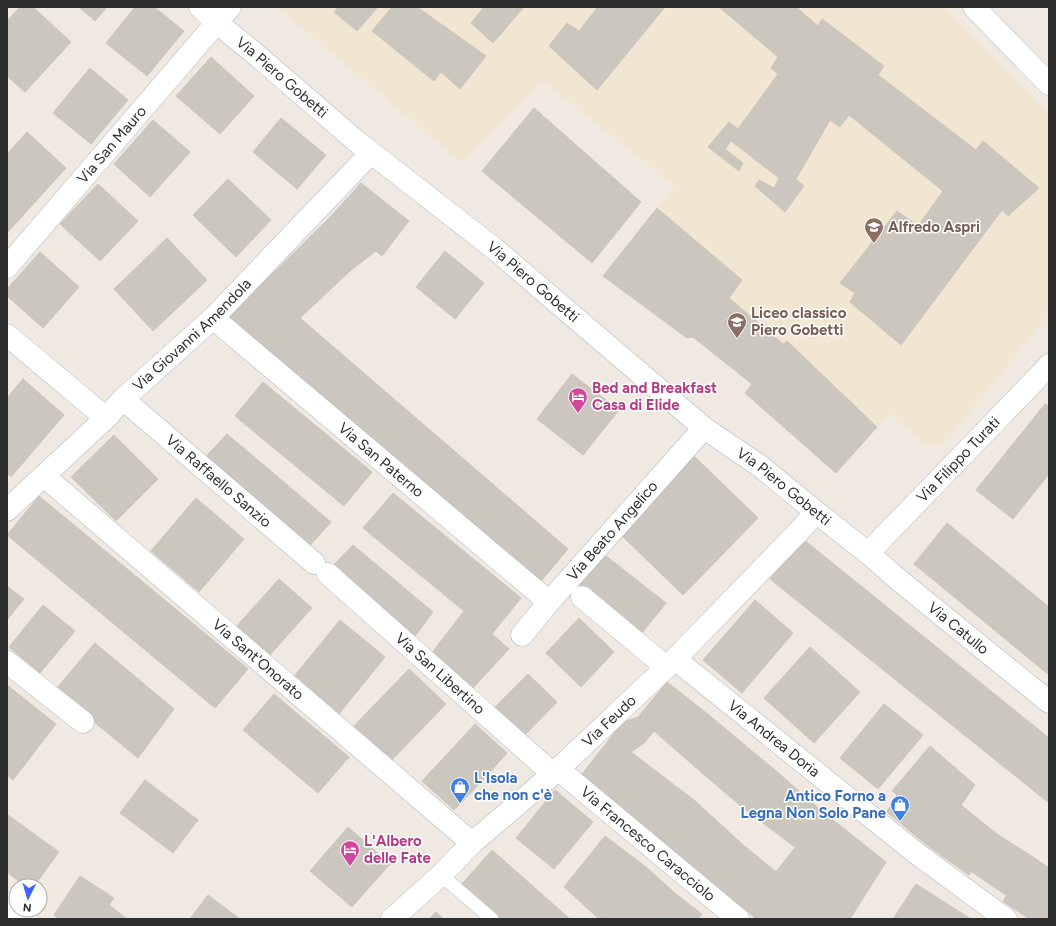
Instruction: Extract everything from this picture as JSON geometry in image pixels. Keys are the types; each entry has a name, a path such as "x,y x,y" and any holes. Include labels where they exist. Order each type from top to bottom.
{"street":[{"name":"Via Piero Gobetti","path":"200,7 224,15 253,52 371,153 496,250 704,428 760,466 868,553"},
{"path":"974,7 1049,84"},
{"name":"Via San Mauro","path":"7,267 224,15"},
{"name":"Via Giovanni Amendola","path":"7,510 106,418 123,399 213,318 371,153"},
{"name":"Via San Paterno","path":"213,318 548,602"},
{"path":"7,335 106,418"},
{"name":"Via Filippo Turati","path":"868,553 1049,365"},
{"name":"Via Raffaello Sanzio","path":"123,399 321,568"},
{"name":"Via Beato Angelico","path":"522,635 548,602 704,428"},
{"name":"Via Sant'Onorato","path":"44,476 472,843"},
{"name":"Via Feudo","path":"392,919 442,876 472,843 555,771 671,663 816,512"},
{"name":"Via Catullo","path":"868,553 900,581 1049,702"},
{"name":"Via San Libertino","path":"321,568 555,771"},
{"name":"Via Andrea Doria","path":"582,597 671,663 916,853 1006,919"},
{"path":"7,662 83,722"},
{"name":"Via Francesco Caracciolo","path":"555,771 738,919"},
{"path":"7,904 26,919"}],"lane":[{"path":"442,876 492,919"}],"shaded area":[{"name":"Alfredo Aspri","path":"277,7 944,7 1049,113 1049,315 943,445 926,445 890,414 877,427 787,341 783,344 729,298 741,280 657,208 675,186 542,81 461,162"}],"building":[{"path":"20,7 33,7 71,42 25,92 7,76 7,21"},
{"path":"79,7 107,7 95,21"},
{"path":"135,7 154,7 184,31 147,76 106,43"},
{"path":"338,7 378,7 357,31 334,12"},
{"path":"392,7 417,7 486,56 460,89 441,72 434,81 372,31"},
{"path":"484,7 524,7 493,43 471,23"},
{"path":"598,7 665,7 597,90 549,46 567,23 579,31"},
{"path":"719,7 796,7 818,26 822,19 884,66 878,75 976,150 983,141 1039,188 1008,216 1002,210 901,345 850,302 855,293 840,283 897,211 918,226 943,191 849,115 840,127 830,120 796,179 804,186 785,212 755,186 759,180 774,188 779,178 731,141 725,149 743,163 739,171 708,147 729,122 738,129 778,74 771,68 778,57"},
{"path":"211,57 254,96 220,134 176,96"},
{"path":"90,68 128,100 91,144 53,113"},
{"path":"534,108 641,202 592,263 482,171"},
{"path":"281,118 326,155 297,189 253,152"},
{"path":"153,120 190,152 150,197 114,164"},
{"path":"27,132 66,168 7,233 7,154"},
{"path":"228,179 271,220 236,257 193,215"},
{"path":"361,183 409,221 382,256 332,215"},
{"path":"98,184 138,221 100,261 60,224"},
{"name":"Liceo classico Piero Gobetti","path":"657,208 742,280 729,298 783,344 787,341 877,427 836,473 745,393 752,384 693,337 687,338 603,276"},
{"path":"332,215 376,251 350,271 311,236"},
{"path":"311,236 350,271 300,318 264,282"},
{"path":"167,238 207,280 153,331 114,289"},
{"path":"445,251 484,283 455,319 416,287"},
{"path":"40,252 79,287 43,328 7,296 7,289"},
{"path":"264,282 300,318 568,549 541,581 226,320"},
{"name":"Bed and Breakfast Casa di Elide","path":"572,374 619,410 583,455 537,419"},
{"path":"23,379 64,415 11,477 7,473 7,398"},
{"path":"263,382 372,472 344,506 235,416"},
{"path":"1045,404 1049,406 1049,474 1013,519 976,490"},
{"path":"227,434 331,522 305,551 200,463"},
{"path":"114,435 158,479 116,521 71,477"},
{"path":"694,456 758,518 683,595 619,533"},
{"path":"393,493 521,598 492,634 509,649 471,690 431,654 464,611 363,528"},
{"path":"39,496 248,669 215,708 7,535"},
{"path":"196,498 244,539 199,592 151,551"},
{"path":"947,523 1049,607 1049,675 914,564"},
{"path":"803,539 1049,738 1049,803 770,579"},
{"path":"353,545 433,612 413,639 329,570"},
{"path":"601,552 666,603 641,634 577,583"},
{"path":"279,579 312,608 268,657 235,628"},
{"path":"7,586 24,599 7,620"},
{"path":"755,600 793,633 742,693 703,660"},
{"path":"43,605 75,631 40,673 9,647"},
{"path":"579,618 614,652 581,687 546,653"},
{"path":"340,620 385,657 338,715 292,679"},
{"path":"95,643 174,709 138,758 55,690"},
{"path":"810,647 860,692 814,743 764,698"},
{"path":"409,669 446,704 386,766 349,731"},
{"path":"528,674 557,702 521,739 491,711"},
{"path":"667,682 709,715 678,752 638,717"},
{"path":"7,685 56,724 13,780 7,775"},
{"path":"274,694 349,757 318,793 243,730"},
{"path":"884,704 923,735 878,789 840,758"},
{"path":"709,715 740,741 708,778 678,752"},
{"path":"638,717 654,731 644,743 631,752 596,787 582,774 623,722"},
{"path":"475,724 507,753 482,781 450,751"},
{"path":"740,741 775,770 743,808 708,778"},
{"path":"930,746 975,785 928,846 887,812 897,795 892,791"},
{"path":"450,751 482,781 454,810 422,781"},
{"path":"631,752 694,800 660,842 596,787"},
{"path":"775,770 823,812 795,847 743,808"},
{"path":"145,780 198,820 173,853 120,813"},
{"path":"555,790 593,822 554,869 516,838"},
{"path":"694,800 741,843 708,881 660,842"},
{"path":"961,805 997,834 969,875 928,846"},
{"path":"823,812 886,862 850,919 756,919 746,910"},
{"path":"8,815 59,852 40,878 15,878 7,872"},
{"name":"L'Albero delle Fate","path":"348,827 390,864 352,907 310,871"},
{"path":"997,834 1033,857 1006,895 972,872"},
{"path":"605,836 646,867 602,919 599,919 564,887"},
{"path":"741,843 776,872 746,910 708,881"},
{"path":"492,850 570,919 501,919 462,884"},
{"path":"1033,857 1049,868 1049,919 1029,919 1003,901"},
{"path":"646,867 676,894 655,919 602,919"},
{"path":"80,876 114,898 109,905 127,919 59,919 54,915"},
{"path":"916,884 971,919 893,919"},
{"path":"676,894 702,914 698,919 655,919"},
{"path":"208,895 240,919 190,919"},
{"path":"436,912 444,919 429,919"}],"place":[{"name":"Alfredo Aspri","path":"874,244"},
{"name":"Liceo classico Piero Gobetti","path":"737,339"},
{"name":"Bed and Breakfast Casa di Elide","path":"578,414"},
{"name":"L'Isola che non c'è","path":"460,804"},
{"name":"Antico Forno a Legna Non Solo Pane","path":"900,822"},
{"name":"L'Albero delle Fate","path":"350,867"}]}
